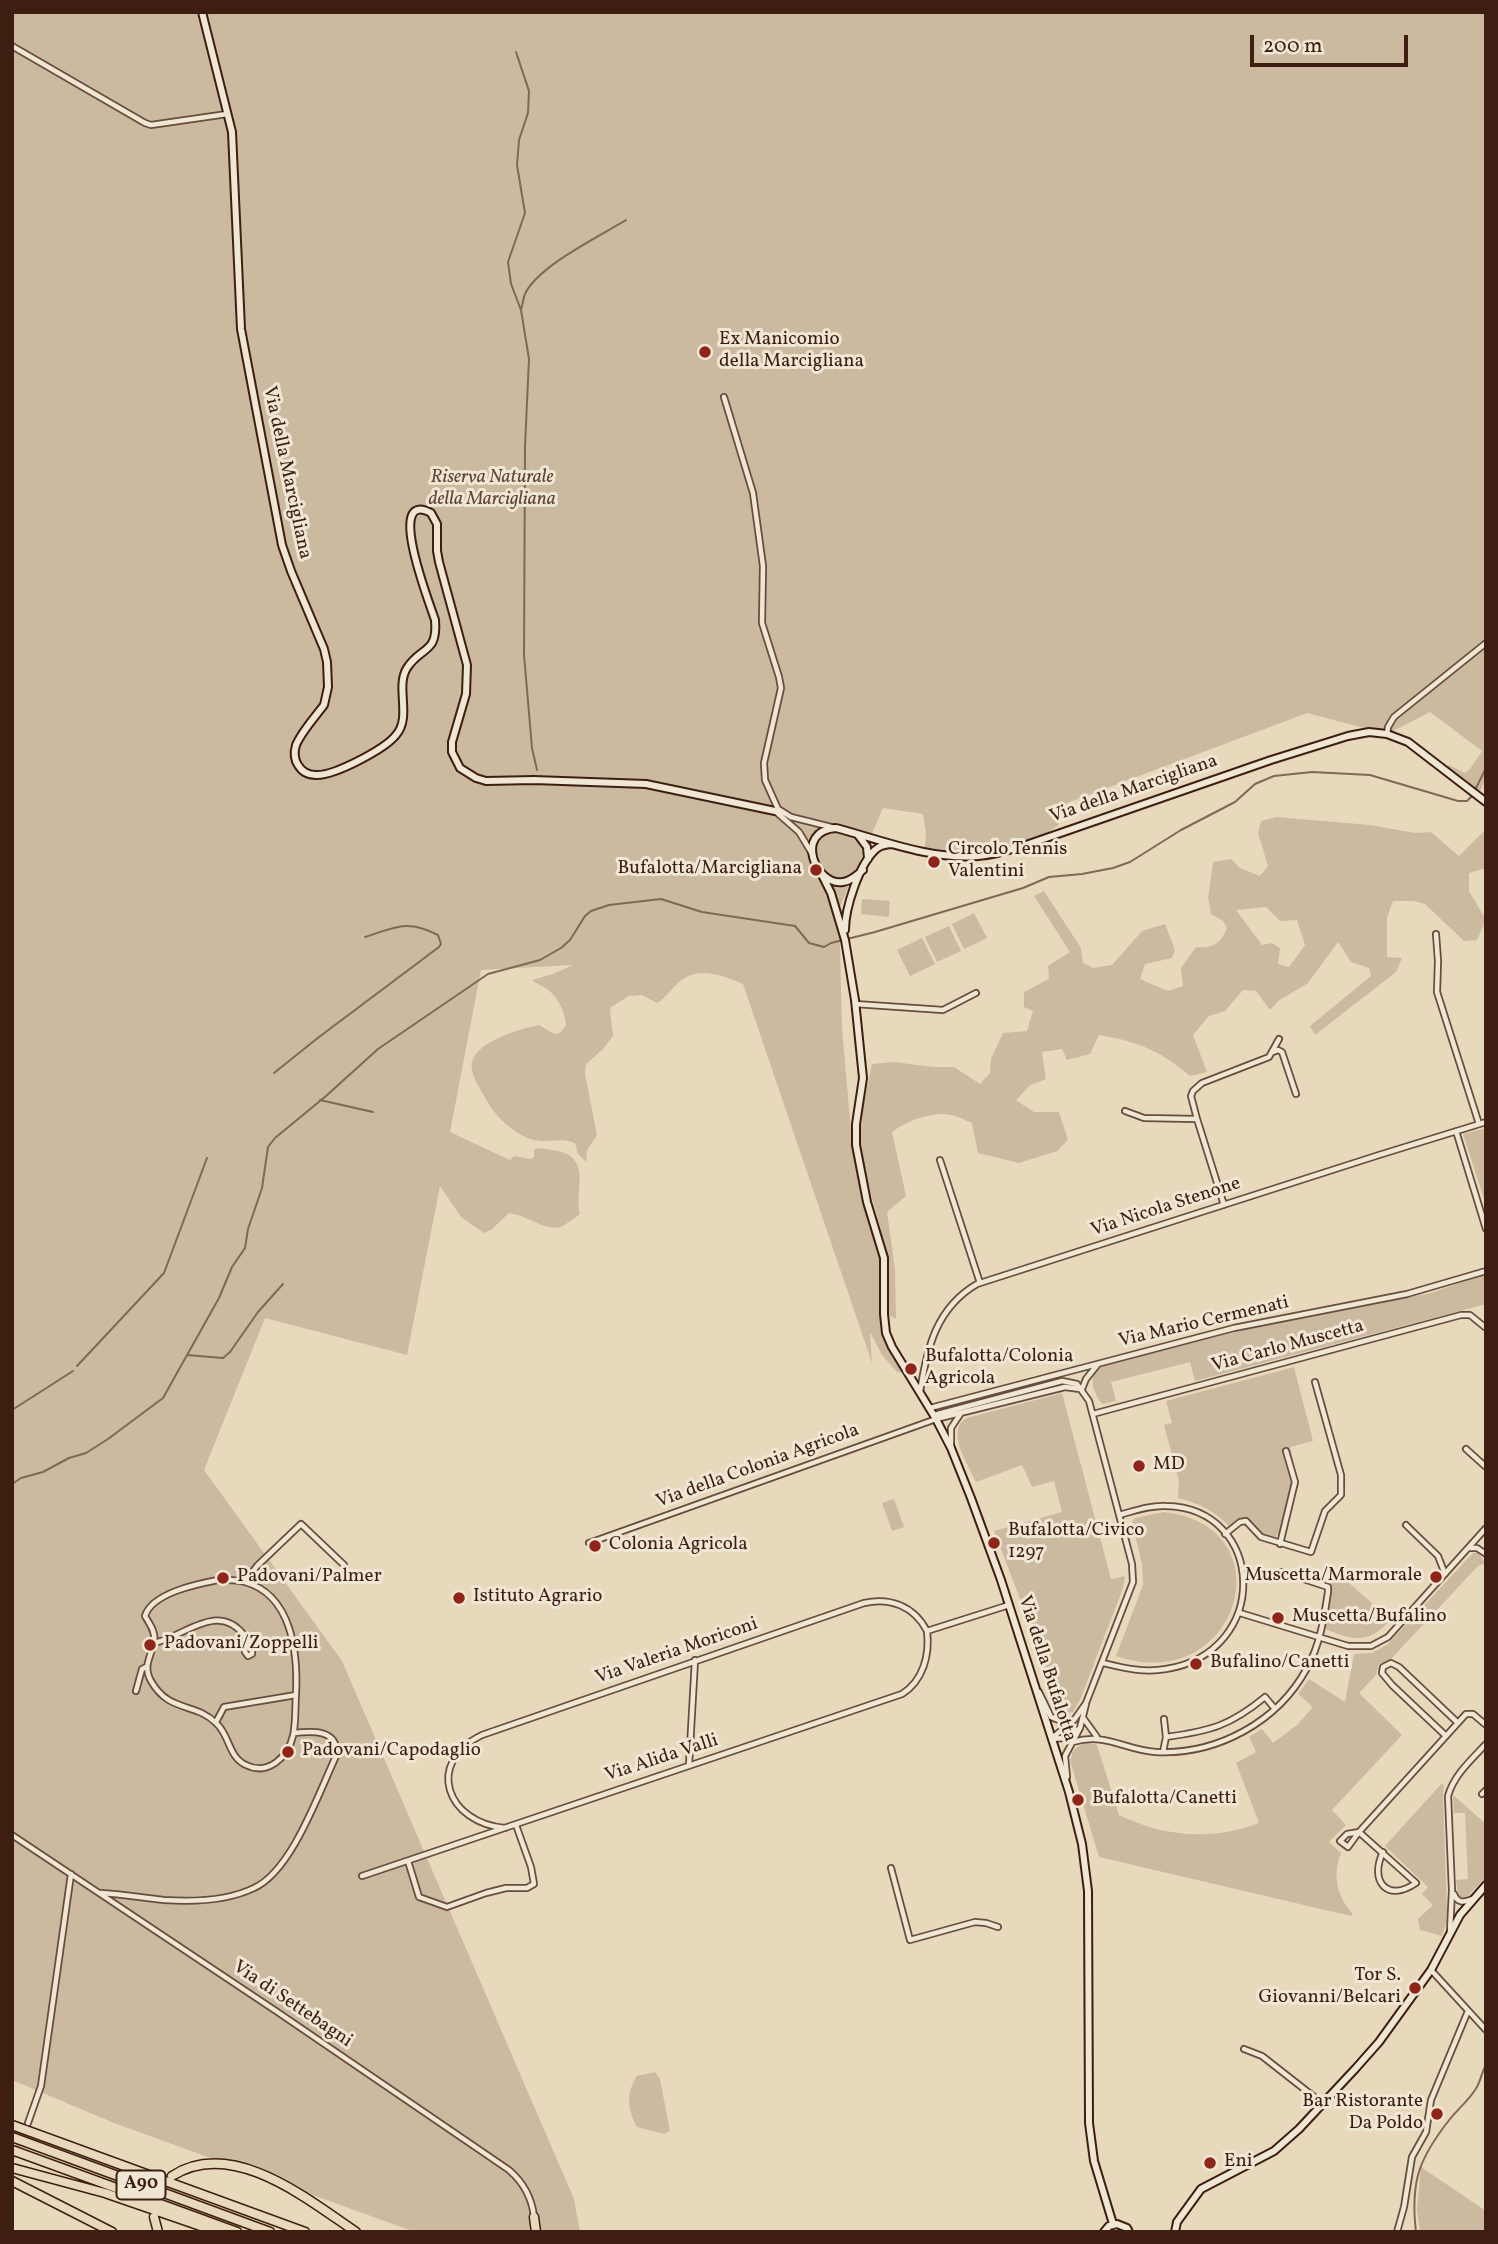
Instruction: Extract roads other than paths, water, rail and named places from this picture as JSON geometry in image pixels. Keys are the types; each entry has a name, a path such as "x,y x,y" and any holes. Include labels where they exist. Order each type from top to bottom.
{"highway":[{"path":"12,2125 305,2232"},
{"name":"A90","path":"12,2137 270,2232"},
{"name":"A90","path":"12,2150 237,2232"},
{"path":"172,2176 199,2165 233,2165 272,2179 363,2232"},
{"path":"12,2168 116,2197 218,2232"},
{"path":"12,2181 108,2230"},
{"path":"324,2210 356,2232"},
{"path":"154,2217 158,2232"},
{"path":"534,2217 534,2232"}],"street":[{"name":"Via della Marcigliana","path":"202,12 232,132 241,329 253,397 282,545 324,649 329,675 324,705 295,747 296,761 304,772 317,776 336,771 390,742 398,733 403,704 403,676 414,660 429,649 436,633 435,620 410,534 410,517 422,509 431,513 436,521 436,551 467,665 466,694 452,742 452,752 460,768 486,781 554,780 657,785 777,810 791,817 897,844 952,856 977,857 1026,845 1179,790 1348,736 1369,732 1387,734 1408,742 1486,802"},
{"path":"12,46 151,125 229,114"},
{"path":"724,397 753,493 763,566 762,623 781,688 764,763 765,780 777,810 799,832 819,869 830,879 840,883 863,870"},
{"path":"1387,734 1394,717 1486,643"},
{"path":"811,854 817,835 826,829 836,828"},
{"path":"853,833 866,844 869,856 867,862"},
{"path":"867,862 880,846 897,844"},
{"name":"Via della Bufalotta","path":"845,940 847,908 867,862"},
{"name":"Via della Bufalotta","path":"819,869 831,893 845,940 855,1004 863,1078 856,1124 856,1145 867,1202 884,1258 885,1329 892,1347 934,1414 951,1448 1009,1605 1069,1793 1082,1844 1087,1879 1089,2130 1099,2179 1113,2224"},
{"path":"1436,934 1437,992 1479,1124"},
{"path":"855,1004 943,1010 976,993"},
{"path":"1224,1205 1192,1096 1196,1087 1268,1057 1279,1039"},
{"path":"1272,1052 1282,1052 1296,1094"},
{"path":"1125,1111 1144,1118 1197,1119"},
{"name":"Via Nicola Stenone","path":"920,1391 926,1353 938,1322 956,1300 980,1283 1486,1122"},
{"path":"1456,1131 1486,1229"},
{"path":"940,1160 980,1283"},
{"name":"Via Mario Cermenati","path":"934,1414 1070,1370 1234,1328 1428,1289 1486,1271"},
{"name":"Via Carlo Muscetta","path":"1093,1414 1461,1315 1470,1315 1486,1328"},
{"path":"1082,1389 1086,1379 1099,1363"},
{"path":"1080,1368 1086,1379"},
{"path":"1062,1381 1070,1370"},
{"path":"934,1414 961,1413 1062,1381 1077,1384 1088,1398 1132,1567 1133,1582 1086,1703 1074,1720 1051,1739"},
{"path":"1225,1534 1240,1522 1246,1521 1261,1537 1311,1552 1325,1511 1341,1495 1341,1475 1315,1382"},
{"path":"934,1414 1069,1386 1082,1389"},
{"path":"951,1448 951,1428 961,1413"},
{"name":"Via della Colonia Agricola","path":"589,1543 934,1414"},
{"path":"1466,1449 1486,1467"},
{"path":"1280,1544 1295,1482 1286,1451"},
{"path":"1102,1663 1144,1671 1178,1667 1196,1658 1220,1643 1228,1634 1240,1613 1244,1591 1242,1568 1237,1553 1225,1534 1204,1517 1177,1507 1154,1506 1119,1515"},
{"path":"245,1581 301,1524 344,1566"},
{"path":"1406,1525 1438,1556 1445,1574"},
{"path":"1240,1613 1348,1646 1362,1647 1379,1642 1388,1637 1486,1528"},
{"path":"1479,1536 1486,1537"},
{"path":"1479,1536 1480,1545 1485,1552"},
{"path":"1468,1548 1485,1552"},
{"path":"1073,1742 1097,1737 1136,1749 1163,1752 1197,1748 1246,1731 1275,1709 1307,1670 1320,1637 1328,1587 1282,1572"},
{"path":"136,1691 153,1643 154,1634 145,1616 154,1603 179,1590 203,1583 218,1580 245,1581 259,1588 272,1600 290,1628 298,1666 294,1733 288,1750 278,1762 270,1766 256,1768 247,1765 236,1758 216,1722 202,1713 166,1699 151,1681 146,1667"},
{"name":"Via Valeria Moriconi","path":"505,1828 488,1826 474,1820 459,1808 448,1784 449,1771 456,1756 467,1744 482,1735 864,1603 880,1600 894,1602 909,1610 927,1631"},
{"path":"927,1631 1009,1605"},
{"path":"153,1643 164,1641 209,1620 234,1626 247,1639"},
{"name":"Via Alida Valli","path":"362,1876 902,1694 914,1686 922,1671 928,1646 927,1631"},
{"path":"689,1765 695,1660"},
{"path":"1446,1736 1392,1685 1382,1673 1383,1667 1391,1663 1399,1668 1458,1723"},
{"path":"1034,1686 1041,1694 1051,1717 1061,1721 1074,1720"},
{"path":"216,1722 224,1707 296,1695"},
{"path":"1166,1737 1202,1732 1227,1723 1243,1715 1265,1697 1275,1709"},
{"path":"1069,1793 1064,1759 1084,1719 1086,1703"},
{"path":"1383,1852 1377,1864 1378,1880 1384,1887 1398,1892 1416,1883 1383,1852 1359,1832 1469,1713 1486,1725"},
{"path":"1163,1752 1166,1737 1164,1718"},
{"path":"1084,1719 1097,1737"},
{"path":"1051,1739 1064,1738 1080,1728"},
{"path":"99,1893 128,1894 163,1900 218,1899 255,1888 270,1878 291,1849 337,1754 336,1743 326,1734 317,1731 294,1733"},
{"path":"1450,1935 1452,1890 1448,1796 1457,1776 1486,1744"},
{"path":"408,1861 419,1897 447,1908 506,1888 527,1888 534,1884 516,1825"},
{"name":"Via di Settebagni","path":"12,1835 509,2170 528,2193 534,2217"},
{"path":"891,1868 910,1940 975,1922 998,1927"},
{"path":"28,2123 41,2085 71,1874"},
{"path":"1175,2232 1185,2211 1201,2189 1274,2151 1299,2129 1378,2042 1431,1970 1460,1915 1486,1885"},
{"path":"1452,1890 1460,1902 1475,1897"},
{"path":"121,1907 128,1894"},
{"path":"1431,1970 1486,2030"},
{"path":"1397,2232 1412,2157 1426,2132 1431,2100 1468,2011"},
{"path":"1244,2049 1262,2056 1322,2103"},
{"path":"1104,2232 1113,2224 1121,2224 1129,2232"}],"waterway":[{"path":"516,52 529,91 528,113 519,140 517,165 525,213 508,262 511,284 521,310 529,359 525,446 524,655 532,748 537,770"},
{"path":"521,310 525,294 543,273 571,252 626,220"},
{"path":"1475,790 1486,768"},
{"path":"12,1484 86,1453 163,1398 219,1298 232,1267 245,1248 248,1229 262,1188 268,1147 275,1138 378,1049 488,974 540,960 561,948 591,911 609,905 661,899 702,912 795,926 809,943 824,947 1023,888 1049,877 1082,874 1130,862 1181,830 1235,802 1255,784 1274,776 1312,772 1370,775 1458,801 1467,801 1473,795"},
{"path":"274,1073 441,944 438,935 409,926 365,937"},
{"path":"320,1100 373,1112"},
{"path":"77,1366 164,1273 207,1158"},
{"path":"187,1355 223,1358 283,1284"},
{"path":"12,1410 73,1371"},
{"path":"1416,2232 1414,2199 1424,2159 1439,2133 1479,2084 1486,2065"}],"tunnel":[{"path":"12,2159 26,2128"},
{"path":"154,2209 158,2190 169,2178"}],"place":[{"name":"Ex Manicomio della Marcigliana","path":"705,352"},
{"name":"Circolo Tennis Valentini","path":"934,862"},
{"name":"Bufalotta/Marcigliana","path":"816,870"},
{"name":"Bufalotta/Colonia Agricola","path":"911,1369"},
{"name":"MD","path":"1139,1466"},
{"name":"Bufalotta/Civico 1297","path":"994,1543"},
{"name":"Colonia Agricola","path":"595,1546"},
{"name":"Muscetta/Marmorale","path":"1436,1577"},
{"name":"Padovani/Palmer","path":"223,1578"},
{"name":"Istituto Agrario","path":"459,1598"},
{"name":"Muscetta/Bufalino","path":"1278,1618"},
{"name":"Padovani/Zoppelli","path":"150,1645"},
{"name":"Bufalino/Canetti","path":"1196,1664"},
{"name":"Padovani/Capodaglio","path":"288,1752"},
{"name":"Bufalotta/Canetti","path":"1078,1800"},
{"name":"Tor S. Giovanni/Belcari","path":"1415,1988"},
{"name":"Bar Ristorante Da Poldo","path":"1437,2114"},
{"name":"Eni","path":"1210,2163"}],"park label":[{"name":"Riserva Naturale della Marcigliana","path":"492,490"}]}
